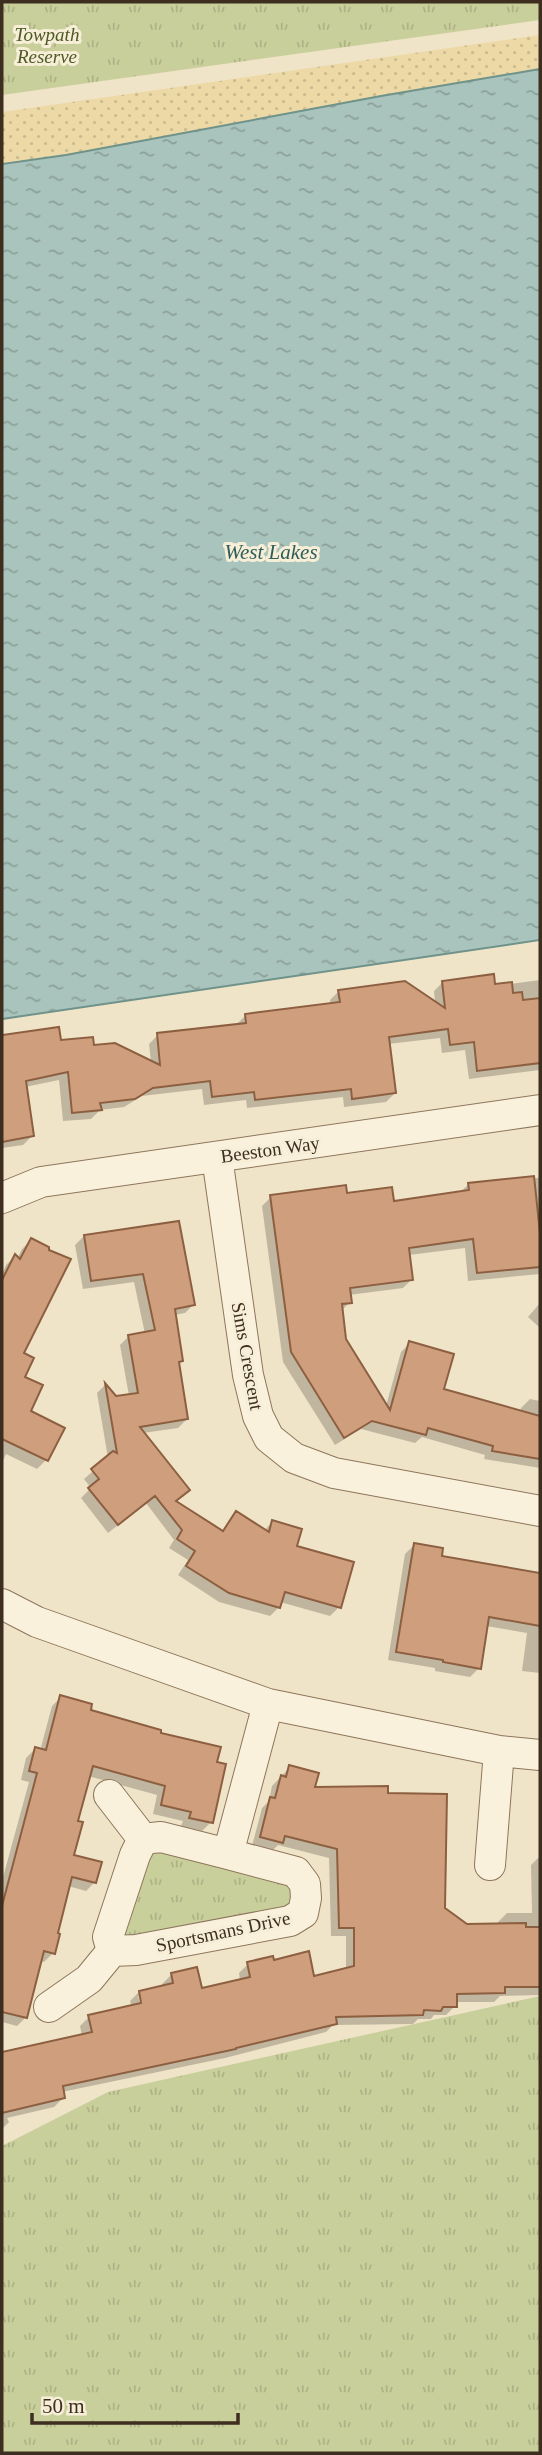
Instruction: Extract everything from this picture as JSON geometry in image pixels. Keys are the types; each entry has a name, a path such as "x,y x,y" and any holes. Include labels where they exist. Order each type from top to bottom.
{"street":[{"name":"Beeston Way","path":"2,1198 41,1182 540,1110"},
{"name":"Sims Crescent","path":"217,1157 248,1375 258,1416 269,1438 294,1458 334,1474 540,1511"},
{"path":"2,1604 37,1622 268,1704 499,1751 540,1755"},
{"path":"228,1854 268,1704"},
{"path":"490,1865 499,1751"},
{"path":"50,2007 89,1979 112,1951 108,1937 135,1855 143,1839 109,1795"},
{"name":"Sportsmans Drive","path":"112,1951 136,1950 290,1920 303,1913 305,1884 296,1872 161,1837 143,1839"}],"green space":[{"name":"Towpath Reserve","path":"2,2 540,2 540,20 2,95"},
{"path":"143,1839 296,1872 303,1913 112,1951"},
{"path":"540,1996 540,2453 2,2453 2,2146 108,2092"}],"sand":[{"path":"540,35 540,69 66,155 2,164 2,112"}],"water":[{"name":"West Lakes","path":"540,69 540,940 2,1019 2,164 66,155"}],"building":[{"path":"494,974 495,984 512,982 513,993 522,992 523,1000 540,998 540,1063 477,1071 474,1042 450,1045 448,1029 389,1037 396,1093 352,1099 351,1089 255,1100 254,1092 212,1097 210,1081 153,1088 135,1099 100,1103 102,1110 72,1113 68,1072 26,1081 34,1136 2,1142 2,1035 59,1027 61,1040 93,1037 94,1045 115,1043 160,1065 157,1033 246,1023 245,1014 340,1002 338,990 405,981 445,1008 442,981"},
{"path":"534,1176 540,1233 540,1267 477,1273 473,1239 409,1248 413,1280 350,1288 352,1303 342,1304 346,1339 390,1410 409,1341 454,1354 444,1389 540,1416 540,1459 492,1451 493,1446 428,1428 426,1435 372,1421 344,1438 291,1352 270,1195 346,1185 347,1193 392,1187 394,1201 469,1190 468,1183"},
{"path":"179,1221 195,1305 175,1309 183,1361 179,1362 188,1419 140,1427 190,1490 176,1501 223,1531 236,1511 269,1532 272,1520 302,1529 297,1546 354,1562 341,1608 285,1592 280,1608 229,1593 186,1566 195,1551 177,1539 182,1530 155,1496 118,1525 88,1488 99,1479 91,1469 113,1451 117,1453 105,1383 116,1396 138,1393 128,1335 155,1330 143,1274 91,1281 84,1235"},
{"path":"31,1238 49,1247 49,1250 71,1259 24,1353 34,1358 25,1377 43,1385 31,1411 65,1428 48,1461 2,1439 2,1280 15,1254 20,1259"},
{"path":"414,1543 443,1548 442,1556 540,1573 540,1626 489,1617 481,1669 396,1652"},
{"path":"60,1695 92,1704 91,1710 161,1730 161,1733 221,1747 217,1762 226,1764 213,1823 189,1818 191,1812 161,1805 165,1786 93,1766 78,1821 83,1822 74,1855 102,1862 96,1883 72,1877 55,1954 44,1951 27,2018 2,2012 2,1906 37,1773 29,1771 35,1747 46,1750"},
{"path":"289,1765 319,1773 315,1787 388,1786 388,1793 447,1794 445,1908 467,1924 526,1923 526,1927 540,1927 540,1987 505,1987 505,1993 457,1994 457,2007 443,2007 441,2011 424,2010 423,2015 336,2017 337,2024 63,2086 65,2098 2,2113 2,2052 92,2032 88,2015 141,2003 139,1991 173,1983 171,1973 197,1967 202,1988 250,1977 247,1962 273,1956 274,1960 309,1951 314,1976 354,1966 354,1928 339,1928 337,1849 285,1836 283,1843 260,1837 270,1797 275,1798 281,1775 286,1777"}]}
